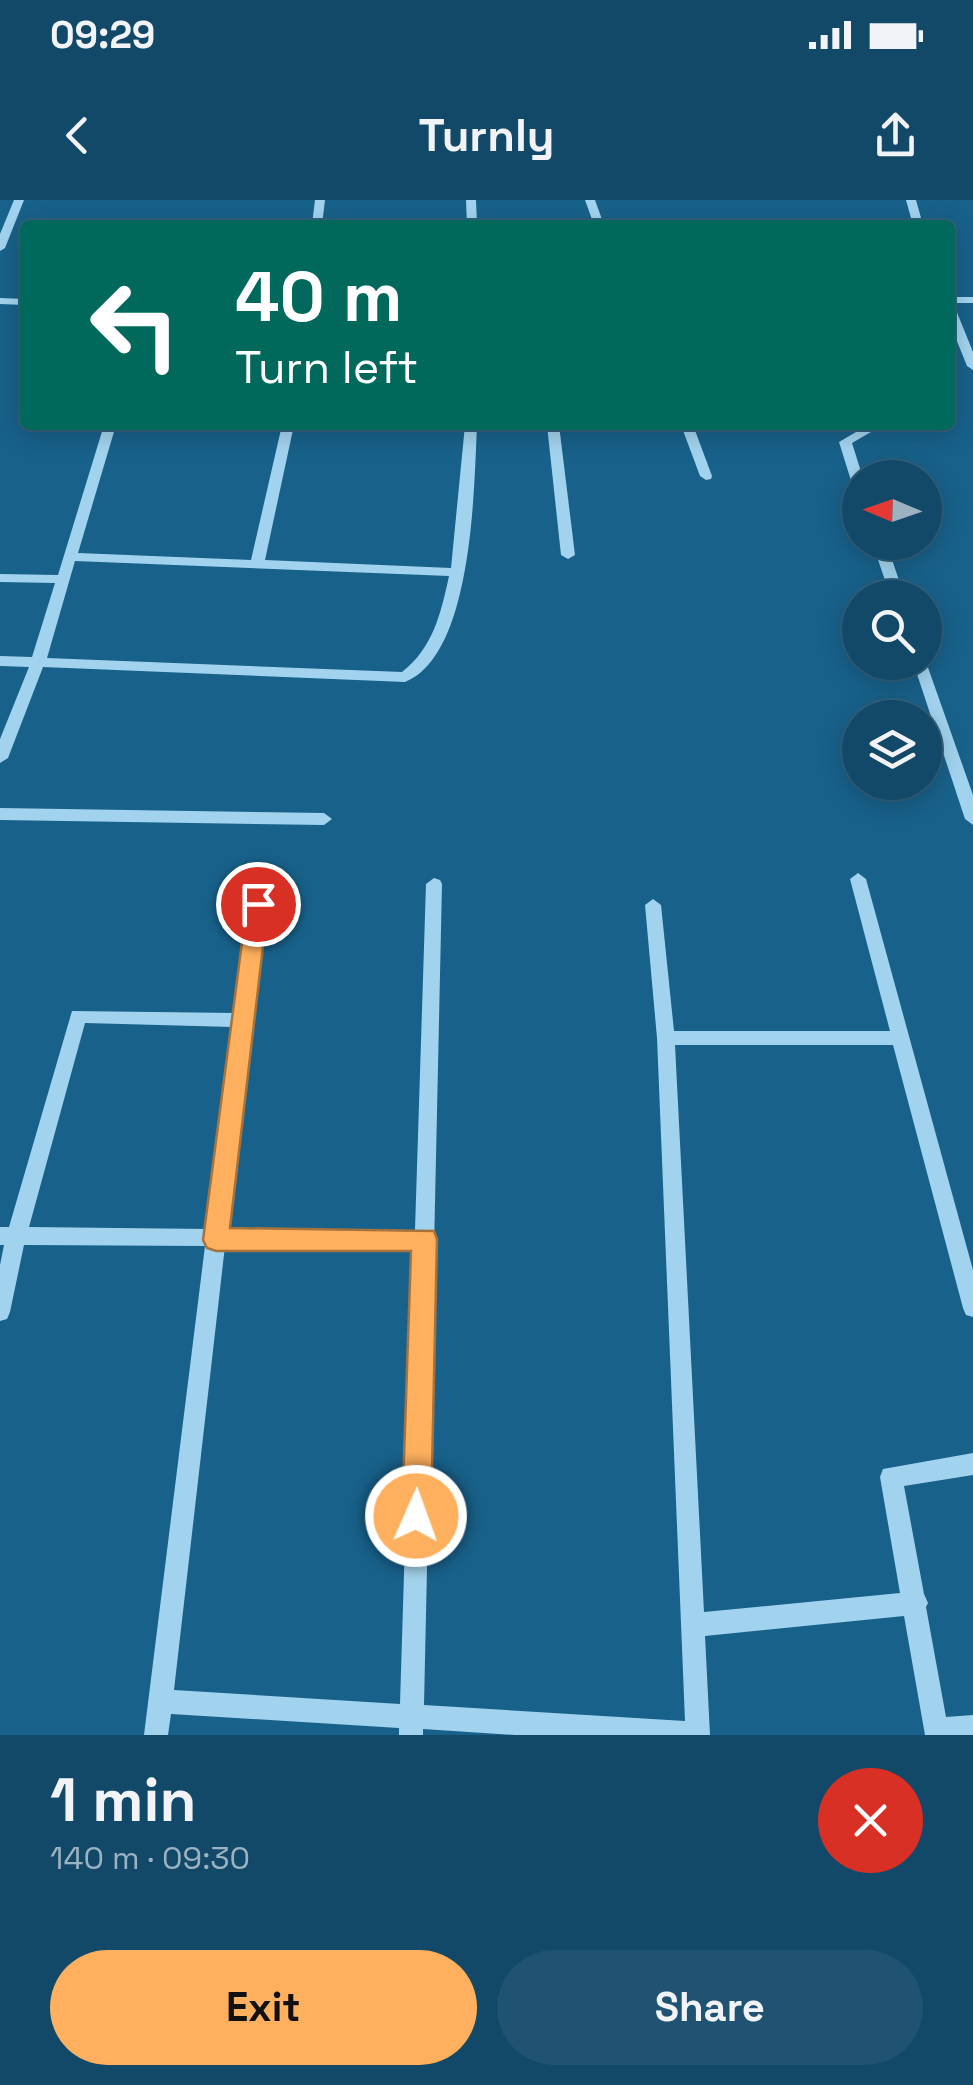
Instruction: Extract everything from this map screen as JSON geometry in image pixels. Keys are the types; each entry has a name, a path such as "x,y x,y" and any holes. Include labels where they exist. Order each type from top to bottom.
{"street":[{"path":"0,248 19,200"},
{"path":"955,322 973,366"},
{"path":"0,758 38,662 108,430"},
{"path":"254,564 287,430"},
{"path":"0,661 405,677 419,672 429,660 454,597 470,430"},
{"path":"554,430 568,555"},
{"path":"689,430 706,476"},
{"path":"851,460 845,442 868,430"},
{"path":"70,556 456,572"},
{"path":"0,578 64,579"},
{"path":"926,680 973,820"},
{"path":"0,814 324,819"},
{"path":"858,880 973,1308"},
{"path":"411,1725 434,884"},
{"path":"156,1735 258,904"},
{"path":"159,1702 411,1725 698,1734 666,1038 653,905"},
{"path":"0,1312 8,1237 78,1016 243,1020"},
{"path":"666,1038 900,1038"},
{"path":"8,1237 424,1239"},
{"path":"973,1464 891,1477 936,1732 973,1726"},
{"path":"695,1625 916,1603"}],"route":[{"path":"258,904 216,1240 424,1239 416,1516"}]}
